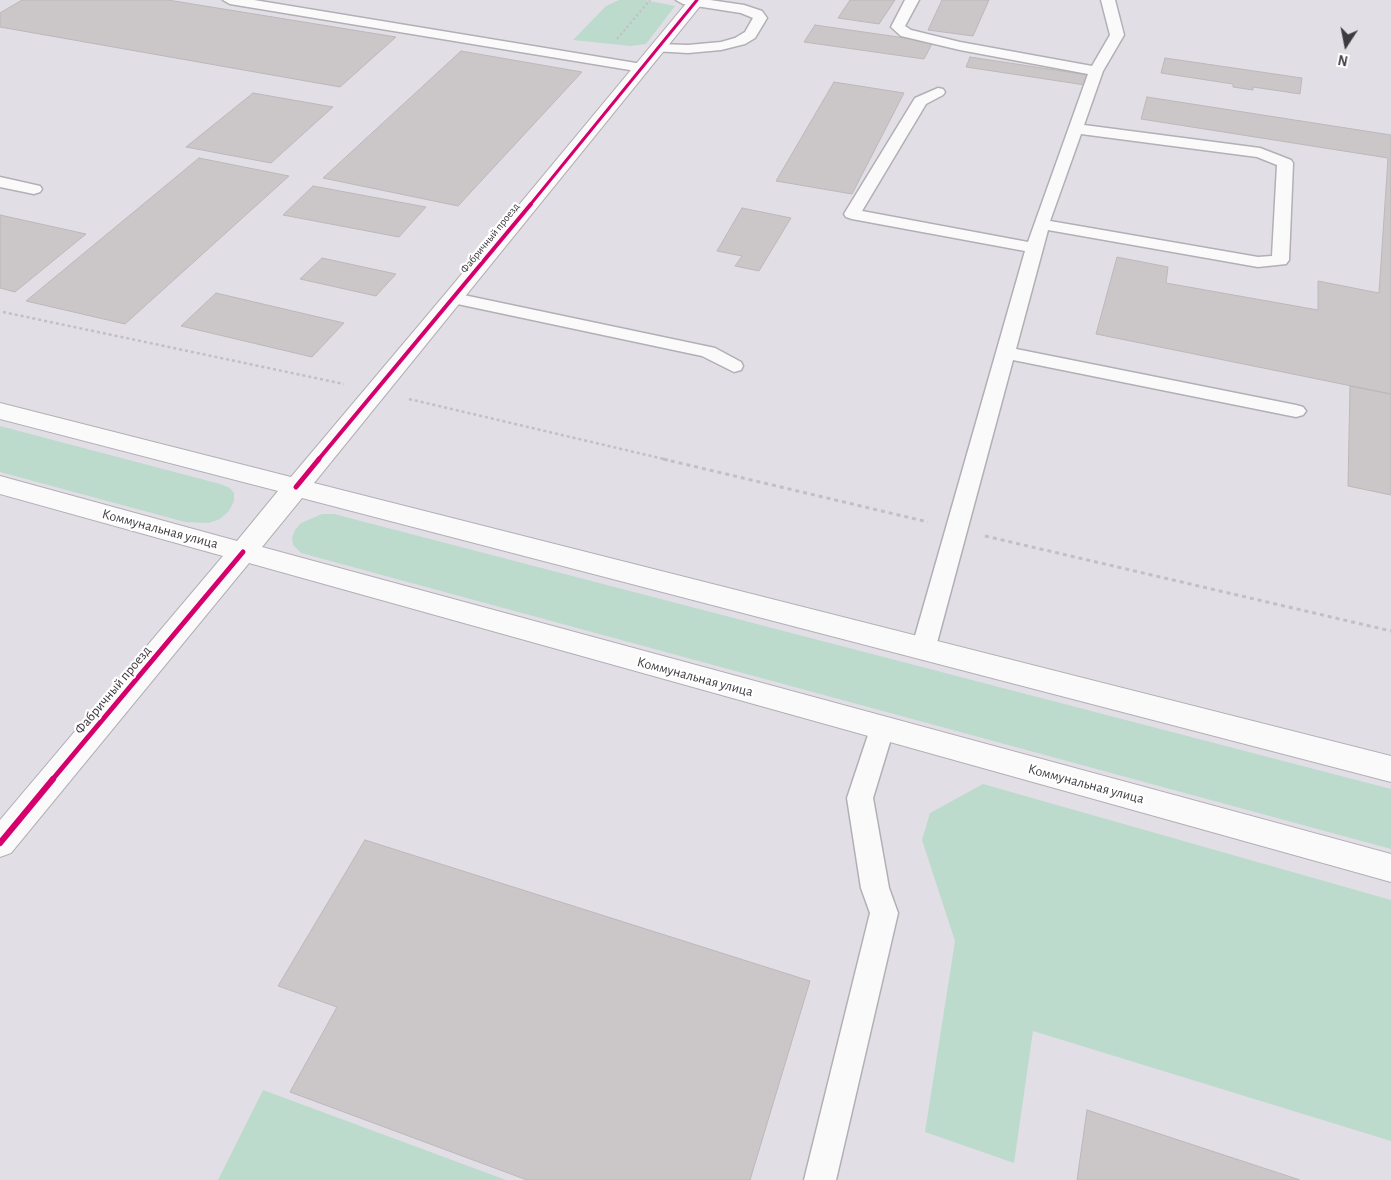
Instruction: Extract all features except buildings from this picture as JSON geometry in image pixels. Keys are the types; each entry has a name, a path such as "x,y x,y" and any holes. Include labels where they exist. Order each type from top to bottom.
{"main road":[{"name":"Фабричный проезд","path":"0,843 454,298 642,68 692,1"},
{"path":"0,411 1391,770"},
{"name":"Коммунальная улица","path":"0,485 1391,868"}],"lane":[{"path":"230,0 642,68"},
{"path":"912,0 898,27 906,33 960,46 1096,71"},
{"path":"923,650 1041,224 1096,71 1117,35 1108,0"},
{"path":"658,48 721,46 740,41 750,35 760,18 757,14 744,9 692,1"},
{"path":"938,92 920,101 852,214 1034,248"},
{"path":"1041,224 1258,262 1280,260 1285,163 1260,153 1076,129"},
{"path":"0,182 34,189"},
{"path":"454,298 708,352 734,366"},
{"path":"1005,353 1296,411"},
{"path":"820,1180 884,913 875,888 860,798 882,729"}],"path":[{"path":"598,61 650,0"},
{"path":"3,312 376,391 1391,631"}],"green space":[{"path":"619,0 645,0 675,6 646,44 630,46 573,40 606,6"},
{"path":"0,426 220,484 230,488 234,493 234,501 229,511 220,519 209,523 185,522 0,472"},
{"path":"322,514 334,514 1391,789 1391,849 301,553 293,545 292,538 295,530 301,523"},
{"path":"983,784 1391,900 1391,1141 1033,1031 1014,1163 925,1132 955,941 922,840 930,813"},
{"path":"263,1090 506,1180 218,1180"}],"cycle path":[{"path":"296,487 454,298 697,0"},
{"path":"0,843 243,552"}]}
